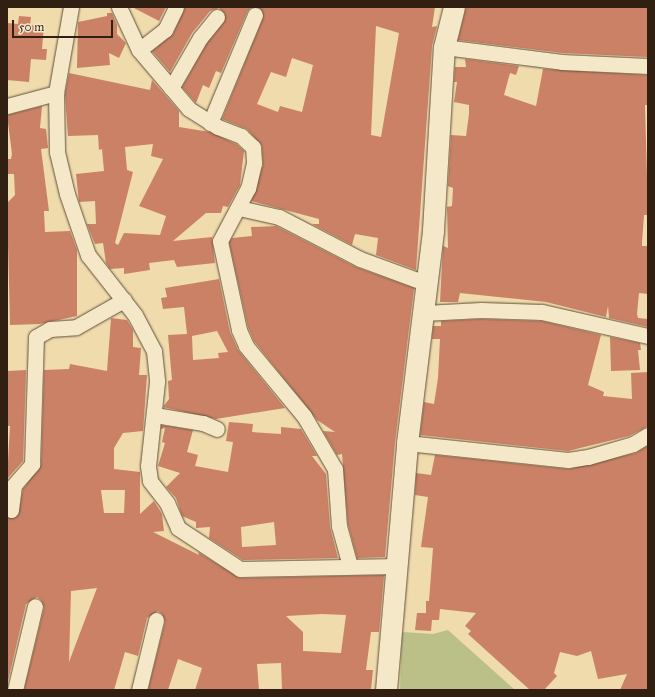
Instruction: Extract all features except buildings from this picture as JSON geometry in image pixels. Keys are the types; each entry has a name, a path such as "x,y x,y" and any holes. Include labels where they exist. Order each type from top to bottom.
{"street":[{"path":"71,7 56,93 57,152 73,216 94,265 124,300 143,327 154,351 157,367 155,415 148,466 150,481 167,504 178,528 240,569 266,571 350,566 397,566"},
{"path":"118,7 139,50 189,108 210,122 241,136 253,147 252,170 239,208 220,241 239,330 246,346 304,416 336,469 339,526 350,566"},
{"path":"139,50 165,30 176,7"},
{"path":"386,690 407,443 428,284 444,46 454,7"},
{"path":"210,122 255,15"},
{"path":"171,88 200,38 217,17"},
{"path":"444,46 562,62 648,66"},
{"path":"7,106 56,93"},
{"path":"239,208 279,217 360,259 428,284"},
{"path":"11,510 14,485 32,464 36,337 50,330 76,327 124,300"},
{"path":"424,313 481,310 542,312 648,336"},
{"path":"155,415 203,423 217,429"},
{"path":"407,443 568,460 588,457 633,444 648,435"},
{"path":"15,690 35,606"},
{"path":"139,690 156,620"}],"green space":[{"path":"448,630 515,690 400,690 402,632 433,634"}]}
